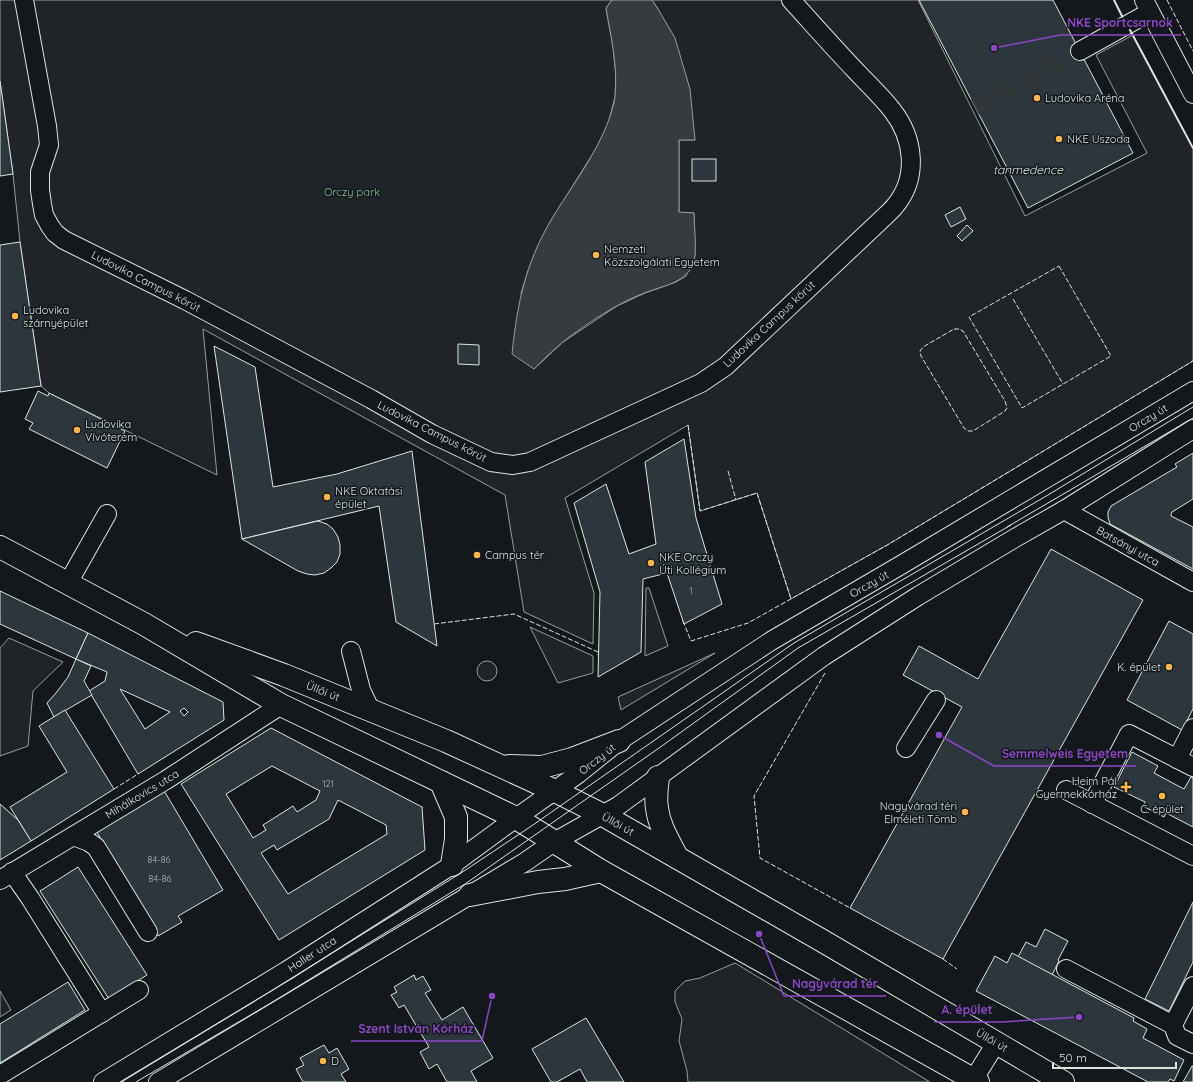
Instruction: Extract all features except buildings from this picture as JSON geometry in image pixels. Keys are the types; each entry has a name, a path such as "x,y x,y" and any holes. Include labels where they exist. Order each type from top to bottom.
{"main road":[{"name":"Üllői út","path":"0,547 144,624 281,705 516,818 601,871 974,1081"},
{"name":"Üllői út","path":"144,624 284,675 372,710 446,741 555,791 603,815 677,857 1063,1082"},
{"path":"498,765 542,767 572,759 619,741"},
{"path":"658,776 656,807 662,828 677,857"},
{"path":"441,782 456,817 456,839 452,865"},
{"path":"470,895 538,882 565,879 601,871"}],"street":[{"name":"Ludovika Campus körút","path":"24,0 48,145 40,172 40,190 44,215 55,233 64,240 199,307 371,399 432,434 491,462 513,465 530,462 701,383 726,366 885,216 896,205 905,191 912,164 910,148 906,133 893,111 791,0"},
{"path":"1080,52 1147,6 1193,94"},
{"name":"Orczy út","path":"516,818 555,791 619,741 771,641 1193,391"},
{"path":"158,1082 525,862 554,842 618,806 824,656 918,596 1064,510 1193,429"},
{"name":"Batsányi utca","path":"1064,510 1193,582"},
{"path":"68,584 107,514"},
{"path":"351,650 361,690 372,710"},
{"path":"906,748 936,700"},
{"name":"Mihálkovics utca","path":"6,876 166,780 281,705"},
{"path":"1177,759 1193,728"},
{"path":"1092,804 1129,734 1193,767"},
{"path":"1066,790 1193,856"},
{"name":"Haller utca","path":"103,1082 286,972 452,865 516,818"},
{"path":"73,836 89,842 96,847 148,932"},
{"path":"6,876 30,898 102,1013"},
{"path":"1066,969 1173,1025 1177,1036 1193,1044"},
{"path":"1173,1025 1193,987"},
{"path":"0,1075 139,990"},
{"path":"974,1081 996,1043"}],"green space":[{"name":"Orczy park","path":"0,0 612,0 606,8 613,47 616,76 615,97 608,124 597,147 550,222 538,246 521,293 534,369 563,342 617,306 645,293 676,282 686,276 695,256 694,213 679,213 679,140 695,140 658,9 652,0 918,0 1025,216 1147,153 1096,55 1133,35 1193,148 1193,361 889,544 791,599 757,493 700,511 688,425 565,498 594,593 593,644 524,612 505,495 203,329 217,475 49,393 41,386 20,242 13,174 0,81"},
{"path":"646,588 649,588 668,646 645,656"},
{"path":"530,627 593,656 593,673 558,683"},
{"path":"9,638 63,662 33,691 28,746 0,756 0,648"},
{"path":"715,653 621,710 618,697"},
{"path":"483,661 491,661 497,667 497,675 491,681 483,681 477,675 477,667"},
{"path":"735,963 930,1082 688,1082 687,1071 679,1041 682,1019 675,1002 675,991 685,981 700,978"},
{"path":"0,991 11,1010 0,1017"}],"shaded area":[{"path":"612,0 652,0 675,38 690,89 695,140 679,140 679,212 694,213 694,262 688,272 678,280 625,301 593,320 559,345 534,369 512,354 520,302 528,270 541,238 593,154 607,125 612,110 615,98 616,74 614,52 606,8"}],"tunnel":[{"path":"975,107 1080,51"}],"tram line":[{"path":"120,1082 266,994 461,873 530,827 794,643 1048,495 1193,407"},
{"path":"1007,527 1193,418"},
{"path":"136,1082 271,1003 465,884 659,748 798,648 1011,525"}],"fence":[{"path":"1167,0 1193,51"},
{"path":"1059,266 1111,356 1022,408 969,317 1059,266"},
{"path":"1013,299 1063,384"},
{"path":"954,329 963,331 1005,401 1007,408 1005,411 973,431 968,431 964,428 921,356 920,351 923,347 954,329"},
{"path":"683,621 691,641 748,623 889,544 1193,361"},
{"path":"688,425 700,511 757,493 791,599"},
{"path":"728,471 736,500"},
{"path":"434,624 514,614 598,652 598,655"},
{"path":"825,673 754,796 760,858 850,908"},
{"path":"114,789 138,774"},
{"path":"943,959 957,969"}],"wall":[{"path":"1114,0 1124,20"},
{"path":"1130,30 1193,148"}],"place":[{"name":"NKE Sportcsarnok","path":"994,48"},
{"name":"Ludovika Aréna","path":"1037,98"},
{"name":"NKE Uszoda","path":"1059,139"},
{"name":"Nemzeti Közszolgálati Egyetem","path":"596,255"},
{"name":"Ludovika szárnyépület","path":"15,316"},
{"name":"Ludovika Vívóterem","path":"77,430"},
{"name":"NKE Oktatási épület","path":"327,497"},
{"name":"Campus tér","path":"477,555"},
{"name":"NKE Orczy Úti Kollégium","path":"651,563"},
{"name":"K. épület","path":"1169,667"},
{"name":"Semmelweis Egyetem","path":"939,735"},
{"name":"Heim Pál Gyermekkórház","path":"1126,787"},
{"name":"C. épület","path":"1162,796"},
{"name":"Nagyvárad téri Elméleti Tömb","path":"965,812"},
{"name":"Nagyvárad tér","path":"759,934"},
{"name":"Szent István Kórház","path":"492,996"},
{"name":"A. épület","path":"1079,1017"},
{"name":"D","path":"323,1061"}],"water label":[{"name":"tanmedence","path":"1028,169"}]}
